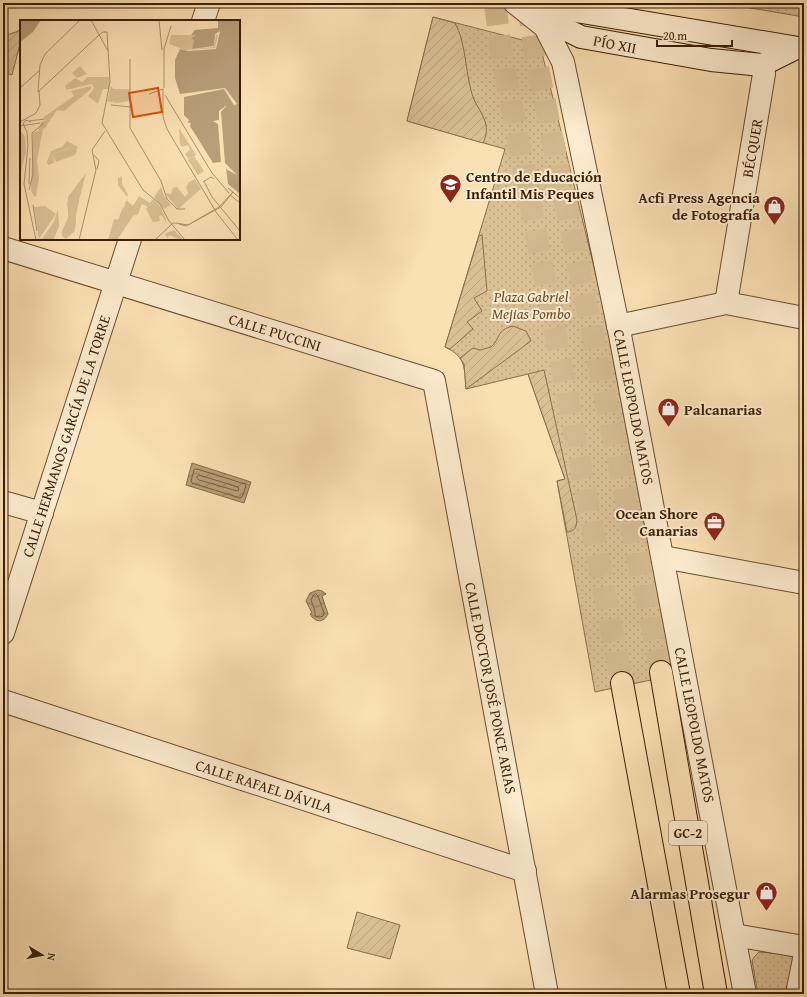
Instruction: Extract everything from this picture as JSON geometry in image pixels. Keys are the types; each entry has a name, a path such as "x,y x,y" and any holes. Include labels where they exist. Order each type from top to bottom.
{"highway":[{"name":"GC-2","path":"660,672 716,994"},
{"name":"GC-2","path":"622,683 679,994"}],"street":[{"path":"203,20 209,3"},
{"path":"526,3 800,48"},
{"name":"PÍO XII","path":"526,3 557,25 581,37 711,60 762,65"},
{"name":"CALLE LEOPOLDO MATOS","path":"526,3 545,27 563,62 618,326 745,994"},
{"path":"563,62 571,45 581,37"},
{"path":"762,65 800,48"},
{"name":"BÉCQUER","path":"726,303 764,74 762,65"},
{"name":"CALLE HERMANOS GARCÍA DE LA TORRE","path":"3,633 130,240"},
{"name":"CALLE PUCCINI","path":"3,248 434,381"},
{"path":"618,326 726,303 804,318"},
{"name":"CALLE DOCTOR JOSÉ PONCE ARIAS","path":"434,381 548,994"},
{"path":"3,502 42,513"},
{"path":"663,557 804,583"},
{"name":"CALLE RAFAEL DÁVILA","path":"3,701 525,871"},
{"path":"734,935 804,947"},
{"path":"797,994 804,960"}],"green space":[{"path":"721,3 804,3 804,17"},
{"name":"Plaza Gabriel Mejias Pombo","path":"433,17 530,42 538,46 542,53 608,325 674,675 595,692 557,481 565,479 528,374 466,389 461,359 445,347 505,149 407,121"},
{"path":"433,17 455,23 459,31 472,94 486,125 486,134 483,143 407,121"},
{"path":"20,30 20,44 12,75 3,72 3,36"},
{"path":"482,235 487,291 474,298 482,311 467,322 473,329 450,349 445,347 479,236"},
{"path":"513,326 526,331 531,341 466,389 464,364 460,358 473,348 480,350 491,347 501,332"},
{"path":"544,370 577,520 575,529 567,532 557,481 565,479 528,374"},
{"path":"357,912 400,925 390,959 347,948"},
{"path":"759,952 790,954 794,956 789,994 758,994 752,961"}],"water":[{"path":"192,463 251,482 244,503 186,485"},
{"path":"318,590 326,594 322,596 328,614 324,619 319,621 314,619 310,614 312,613 306,601 310,593"}],"tunnel":[{"path":"495,3 501,50 622,683"},
{"path":"528,3 534,48 661,672"}],"place":[{"name":"Centro de Educación Infantil Mis Peques","path":"450,204"},
{"name":"Acfi Press Agencia de Fotografía","path":"775,226"},
{"name":"Palcanarias","path":"669,428"},
{"name":"Ocean Shore Canarias","path":"714,542"},
{"name":"Alarmas Prosegur","path":"766,912"}]}
